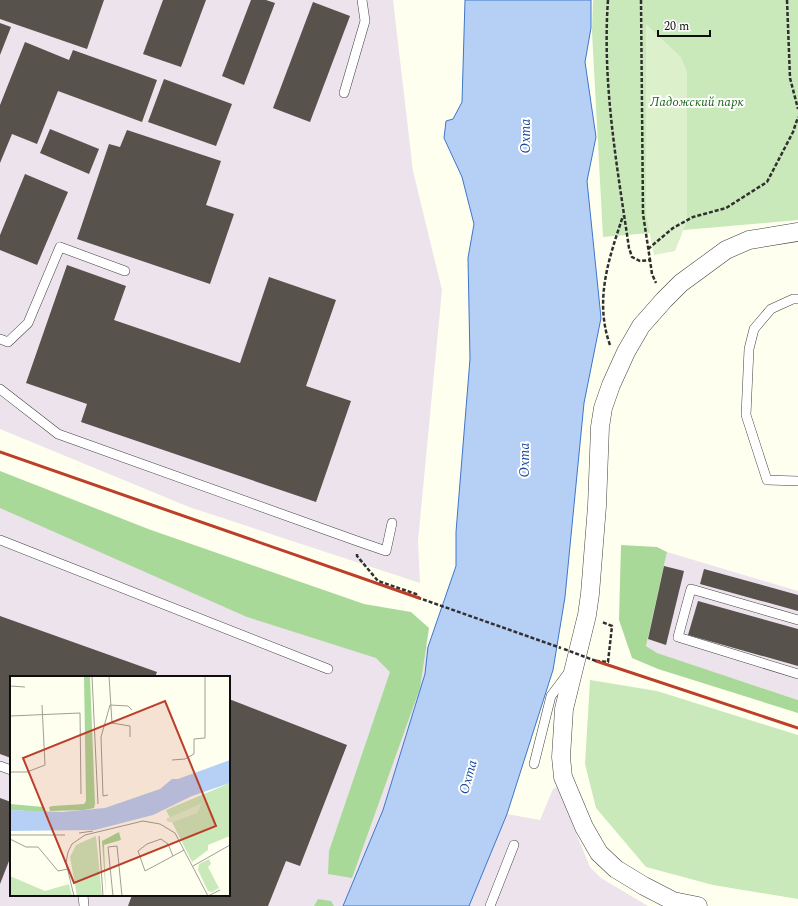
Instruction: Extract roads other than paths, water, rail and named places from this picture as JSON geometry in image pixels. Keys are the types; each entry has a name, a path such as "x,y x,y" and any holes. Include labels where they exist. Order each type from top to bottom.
{"street":[{"path":"698,906 673,901 644,886 616,869 599,853 584,827 563,777 561,757 564,709 587,616 590,594 597,506 600,427 603,408 611,385 641,326 664,300 681,284 726,250 749,240 798,232"}],"lane":[{"path":"344,93 365,21 362,0"},
{"path":"0,340 8,342 28,323 60,247 125,271"},
{"path":"798,299 793,299 770,310 754,329 749,349 746,415 766,480 798,481"},
{"path":"0,389 58,434 386,551 392,523"},
{"path":"0,540 328,669"},
{"path":"798,620 691,588 678,637 798,674"},
{"path":"534,764 551,696 573,668"},
{"path":"0,766 10,770"},
{"path":"490,906 514,845"},
{"path":"83,896 84,906"}],"water":[{"name":"Охта","path":"465,0 591,0 591,28 585,62 596,137 587,181 601,318 584,403 565,597 553,670 507,814 469,906 343,906 383,810 425,674 428,647 456,566 456,532 470,359 468,258 474,224 462,177 444,138 446,121 453,119 462,102"}],"railway":[{"path":"0,452 419,598"},
{"path":"596,661 798,728"}],"park label":[{"name":"Ладожский парк","path":"697,102"}]}
